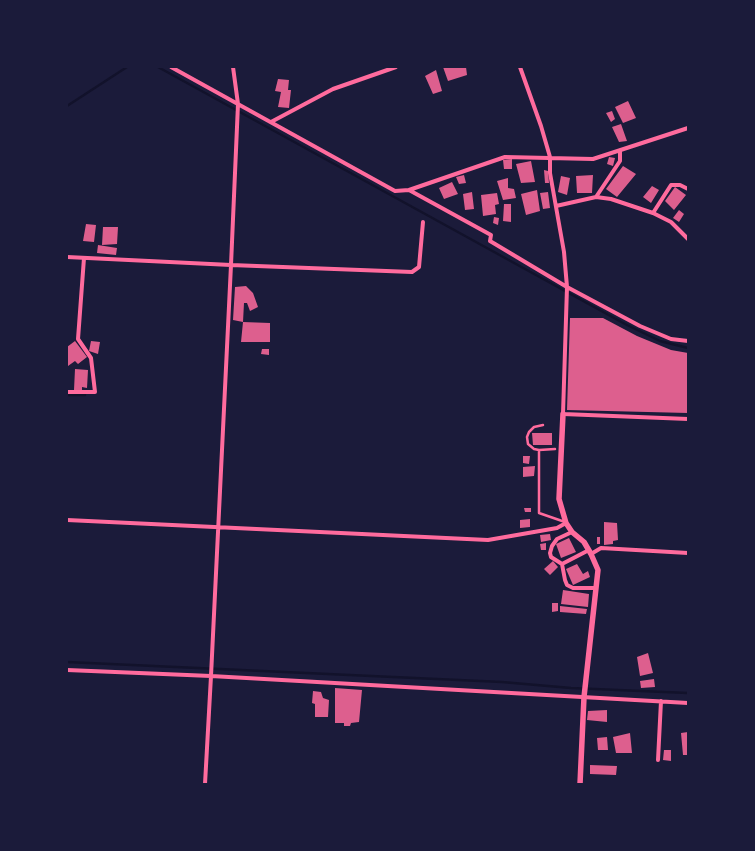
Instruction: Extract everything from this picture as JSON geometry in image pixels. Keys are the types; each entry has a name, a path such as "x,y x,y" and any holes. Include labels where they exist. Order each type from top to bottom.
{"street":[{"path":"171,67 395,191 409,190 505,157 593,159 688,128"},
{"path":"205,784 212,676 238,104 233,67"},
{"path":"271,122 333,89 396,67"},
{"path":"520,67 541,126 550,157 550,173 564,252 567,287 560,500 566,523 572,532 584,542 598,570 584,698 580,784"},
{"path":"596,197 620,161 620,150"},
{"path":"653,213 672,185 680,184 688,189"},
{"path":"409,190 491,236 490,241 567,287 640,326 671,339 688,342"},
{"path":"556,206 596,197 611,199 653,213 671,222 688,239"},
{"path":"67,257 412,272 419,267 423,222"},
{"path":"67,392 95,392 91,358 78,338 84,258"},
{"path":"563,414 688,419"},
{"path":"67,520 488,540 557,528 566,523"},
{"path":"572,532 557,539 552,546 550,553 551,557 562,564 567,585 573,588 596,588"},
{"path":"562,564 601,548 688,553"},
{"path":"67,670 212,676 688,703"},
{"path":"658,760 661,701"}],"lane":[{"path":"543,425 534,427 528,432 528,444 534,449 539,450 555,449"},
{"path":"539,450 539,513 566,523"}],"building":[{"path":"443,67 466,67 467,75 448,81"},
{"path":"436,70 442,91 433,94 425,76"},
{"path":"278,79 289,80 288,90 291,90 289,108 278,107 281,92 275,91"},
{"path":"628,101 636,118 623,123 615,107"},
{"path":"612,111 615,119 611,122 606,113"},
{"path":"621,124 627,141 619,142 612,127"},
{"path":"609,157 615,158 613,166 607,164"},
{"path":"512,159 512,169 504,169 503,160"},
{"path":"531,161 535,182 521,183 516,164"},
{"path":"623,166 636,174 617,197 606,189"},
{"path":"544,170 548,171 549,183 545,183"},
{"path":"464,175 466,183 459,184 456,177"},
{"path":"593,175 592,193 577,193 576,176"},
{"path":"561,176 570,178 567,195 558,192"},
{"path":"508,178 508,188 514,189 516,198 503,200 497,181"},
{"path":"452,182 458,194 444,199 439,188"},
{"path":"652,186 659,190 651,203 643,197"},
{"path":"675,187 686,195 674,210 665,201"},
{"path":"537,190 540,211 526,215 521,194"},
{"path":"472,192 474,209 465,210 463,194"},
{"path":"548,192 550,208 543,209 540,193"},
{"path":"497,193 499,204 495,205 496,214 483,216 481,195"},
{"path":"504,204 511,204 511,222 503,221"},
{"path":"679,210 684,214 679,222 673,218"},
{"path":"494,217 499,218 498,225 493,223"},
{"path":"86,224 96,225 94,242 83,241"},
{"path":"103,227 118,227 117,244 102,245"},
{"path":"98,245 117,248 116,255 97,253"},
{"path":"246,286 253,293 258,307 250,311 247,303 244,303 243,322 233,320 235,287"},
{"path":"570,318 603,318 637,336 671,350 688,353 688,413 567,410"},
{"path":"243,322 270,323 270,342 241,342"},
{"path":"75,341 87,357 78,364 75,361 68,366 67,347"},
{"path":"91,341 100,342 98,354 89,351"},
{"path":"262,349 269,349 269,355 261,354"},
{"path":"75,369 88,370 87,388 82,387 82,391 74,390"},
{"path":"532,433 552,433 552,445 533,445"},
{"path":"523,456 530,456 529,464 523,463"},
{"path":"535,466 534,476 523,477 523,467"},
{"path":"524,508 531,508 531,512 525,512"},
{"path":"530,519 530,527 520,528 520,520"},
{"path":"604,522 617,523 618,540 613,541 613,544 604,545"},
{"path":"550,534 551,540 541,542 540,535"},
{"path":"597,537 600,537 600,544 597,544"},
{"path":"569,538 576,552 561,558 556,544"},
{"path":"546,543 546,550 541,550 540,544"},
{"path":"553,561 558,567 550,575 544,569"},
{"path":"577,564 583,574 588,571 590,577 573,585 566,569"},
{"path":"563,590 589,594 588,607 561,604"},
{"path":"552,603 558,603 558,611 552,612"},
{"path":"560,606 587,609 586,614 560,612"},
{"path":"648,653 653,673 640,676 637,657"},
{"path":"654,679 655,687 641,688 640,681"},
{"path":"335,688 362,690 359,722 351,723 350,726 344,726 344,723 335,723"},
{"path":"313,691 321,692 323,698 329,700 328,717 315,717 315,704 312,703"},
{"path":"607,710 607,722 587,720 588,711"},
{"path":"688,732 688,755 683,755 681,733"},
{"path":"630,733 632,753 616,753 613,737"},
{"path":"607,737 608,750 598,750 597,738"},
{"path":"664,750 671,750 671,761 663,760"},
{"path":"590,765 617,766 616,775 590,774"}],"waterway":[{"path":"67,106 127,67"},
{"path":"158,67 625,324 660,341 688,348"},
{"path":"67,395 85,395"},
{"path":"67,662 502,682 571,688 688,693"}]}
